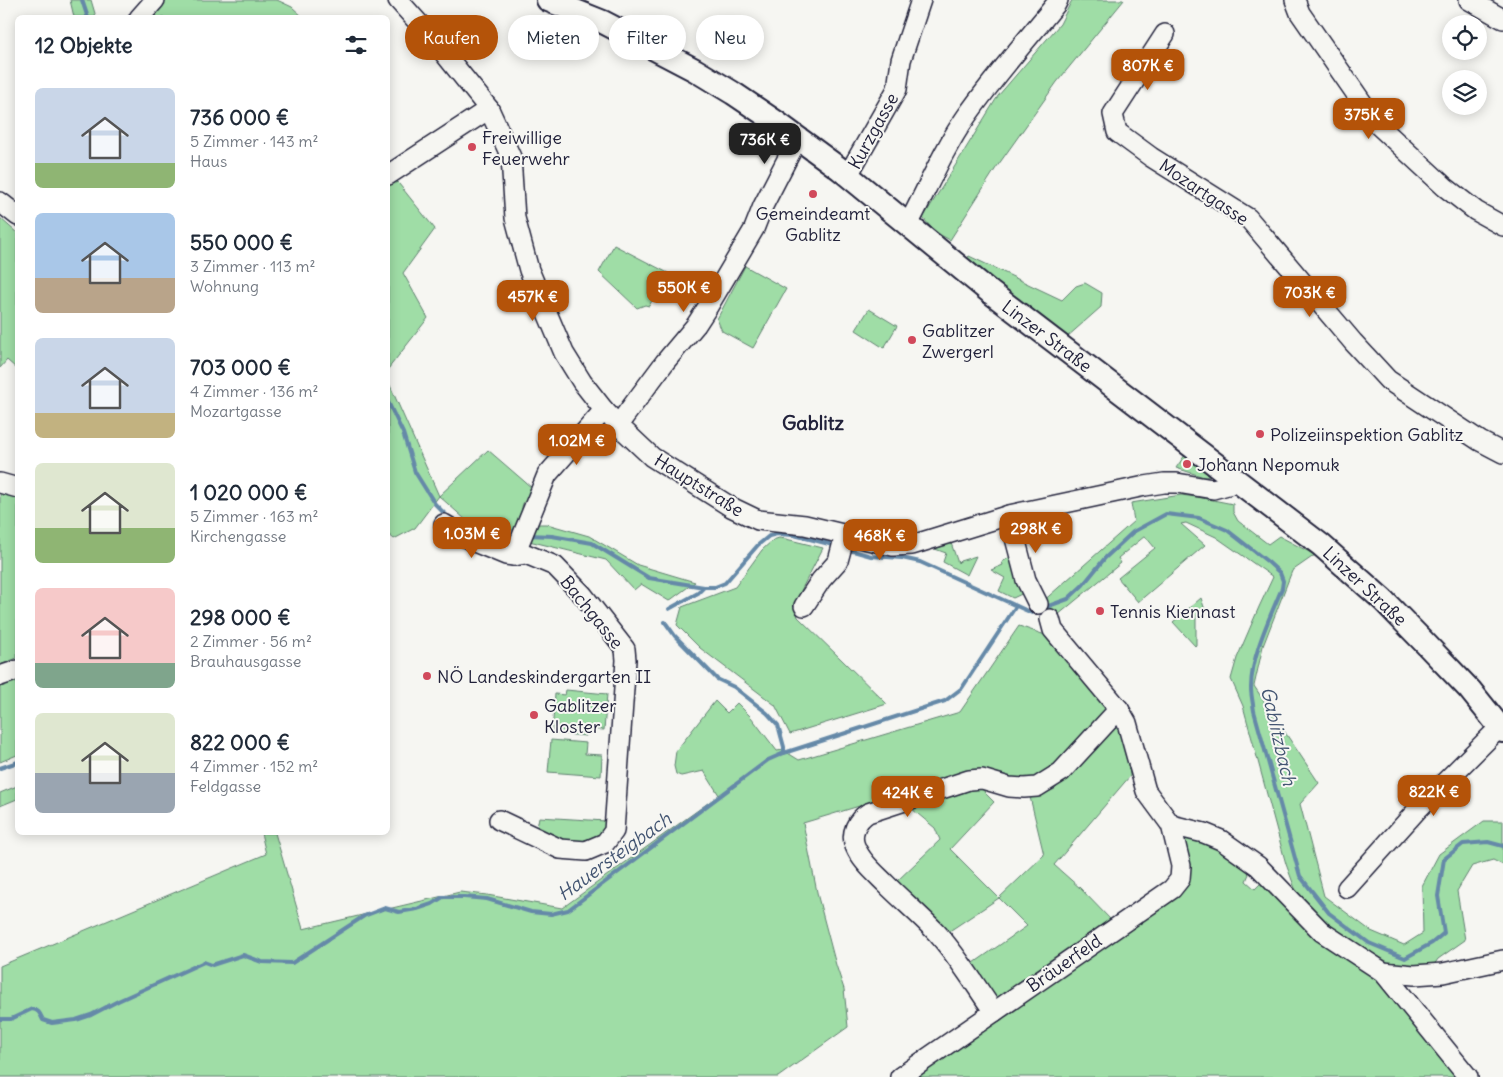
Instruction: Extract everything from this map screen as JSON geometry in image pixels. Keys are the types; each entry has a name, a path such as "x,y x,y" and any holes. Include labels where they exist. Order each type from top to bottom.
{"main road":[{"name":"Linzer Straße","path":"548,0 603,22 689,67 733,93 848,175 990,292 1321,546 1383,600 1470,690 1502,729"}],"street":[{"path":"142,15 156,0"},
{"name":"Hauptstraße","path":"398,0 432,38 489,109 511,156 515,218 529,270 564,353 582,382 604,410 646,453 738,511 758,520 805,525 843,544 912,546 1008,515 1164,483 1177,483 1213,489 1240,482"},
{"name":"Kurzgasse","path":"848,175 897,89 901,60 921,0"},
{"path":"908,224 950,144 966,118 1058,0"},
{"path":"1295,0 1300,13 1309,27 1377,124 1445,187 1476,211 1503,226"},
{"path":"1469,0 1503,19"},
{"name":"Mozartgasse","path":"1165,34 1113,114 1117,132 1151,157 1248,218 1353,342 1388,380 1480,441 1503,453"},
{"path":"390,174 489,109"},
{"path":"618,425 700,318 754,229 763,206 798,138"},
{"path":"0,202 15,214"},
{"path":"516,552 547,475 604,410"},
{"path":"0,482 15,487"},
{"path":"1008,515 1026,580 1038,604"},
{"name":"Bachgasse","path":"444,524 472,541 506,555 516,552 526,554 555,566 583,595 625,649 626,660 614,831 605,843 586,851 560,849 499,820"},
{"path":"804,606 821,580 838,561 843,544"},
{"path":"1050,619 1053,630 1058,637 1119,709 1127,723 1146,791 1170,825 1204,833 1221,840 1258,866 1322,932 1383,972 1468,1077"},
{"path":"0,676 15,671"},
{"path":"994,1012 936,932 860,856 854,843 856,826 861,818 868,813 968,780 982,779 1009,787 1037,787 1061,772 1119,709"},
{"path":"1347,888 1419,808 1502,729"},
{"name":"Bräuerfeld","path":"900,1077 1172,889 1180,879 1181,866 1170,825"},
{"path":"1383,972 1414,975 1442,973 1503,960"},
{"path":"1398,991 1414,975"}],"green space":[{"path":"70,0 91,0 95,15 74,15"},
{"path":"161,0 277,0 292,7 301,15 148,15"},
{"path":"1072,0 1124,0 1057,82 996,168 950,240 935,232 923,218 998,96 1060,24"},
{"path":"395,179 435,229 403,273 428,318 390,366 390,183"},
{"path":"0,218 15,231 15,367 7,360 0,368"},
{"path":"614,245 668,273 649,306 645,305 637,308 599,272"},
{"path":"969,256 1062,300 1076,286 1085,283 1102,293 1101,307 1067,337 965,261"},
{"path":"745,266 786,289 753,348 722,331 717,319"},
{"path":"869,309 897,326 884,348 856,330"},
{"path":"390,386 439,496 415,528 394,539 390,536"},
{"path":"488,450 532,488 528,493 532,496 523,504 522,509 527,512 519,530 489,530 464,527 466,520 439,496"},
{"path":"1185,455 1213,476 1204,477 1176,468"},
{"path":"0,490 15,495 15,659 0,665"},
{"path":"1181,495 1233,504 1233,512 1238,521 1268,544 1279,536 1315,555 1292,571 1263,646 1254,686 1319,783 1300,804 1324,896 1371,931 1404,945 1423,933 1422,886 1439,854 1484,821 1503,821 1503,865 1493,860 1472,866 1457,891 1465,940 1438,959 1431,969 1400,969 1333,930 1296,891 1286,864 1243,706 1231,679 1237,658 1273,577 1216,537 1186,523 1181,524 1205,545 1138,602 1118,578 1155,548 1145,536 1118,558 1121,563 1058,615 1051,615 1041,603 1134,521 1131,503"},
{"path":"535,524 547,524 589,536 638,565 695,582 669,601 641,584 634,590 606,560 529,541"},
{"path":"779,538 823,548 794,604 798,617 887,704 790,734 775,705 700,648 677,625 682,607 735,587 762,550 773,540"},
{"path":"951,543 958,563 976,556 967,575 943,562 946,553 935,549"},
{"path":"1012,556 1026,592 1013,598 999,591 1005,578 991,570 1003,565 1002,562"},
{"path":"1201,598 1206,613 1196,616 1195,646 1173,622"},
{"path":"1019,626 1054,638 1109,712 1099,718 1055,765 1045,773 1021,782 866,804 803,823 818,897 844,989 848,1027 778,1077 0,1077 0,966 266,854 261,835 276,835 303,929 460,892 562,908 719,795 704,771 681,776 676,774 674,766 676,751 715,701 727,713 737,703 751,717 777,751 783,750 799,760 960,712"},
{"path":"15,680 15,756 0,762 0,685"},
{"path":"566,690 607,694 604,730 587,729 586,736 552,733 555,694 565,695"},
{"path":"1116,728 1122,733 1128,757 1130,776 1054,865 1080,888 1111,920 996,1000 971,965 1027,926 999,898 1044,855 1030,797 1055,789"},
{"path":"551,740 586,743 585,754 602,755 601,776 548,772"},
{"path":"15,787 15,800 0,806 0,793"},
{"path":"974,789 986,789 984,792 994,802 950,849 999,898 948,932 937,918 897,881 940,840 935,828 912,809"},
{"path":"539,817 606,821 603,835 577,846 536,833"},
{"path":"1185,838 1208,840 1250,871 1246,881 1255,889 1263,881 1365,964 1459,1077 912,1077 1175,895 1182,842"}],"waterway":[{"name":"Gablitzbach","path":"82,0 87,15"},
{"name":"Gablitzbach","path":"390,406 403,433 415,472 435,504 449,518"},
{"name":"Gablitzbach","path":"1043,608 1068,599 1083,585 1105,558 1133,532 1166,514 1199,518 1227,530 1268,562 1280,573 1283,581 1254,663 1251,688 1254,711 1300,876 1329,913 1369,943 1405,958 1432,943 1444,933 1438,896 1444,859 1463,844 1488,842 1503,846"},
{"name":"Gablitzbach","path":"471,531 516,535"},
{"name":"Gablitzbach","path":"528,535 552,536 592,543 649,578 704,587 715,587 725,583 758,545 769,536 777,534 794,535 837,546"},
{"name":"Gablitzbach","path":"846,549 871,556 902,558 920,562 1032,613 1036,611"},
{"name":"Hauersteigbach","path":"669,609 698,593 704,587"},
{"path":"784,753 945,701 962,688 1016,606"},
{"name":"Hauersteigbach","path":"0,1019 11,1019 32,1009 38,1011 43,1020 52,1023 76,1020 91,1015 204,962 212,965 243,955 262,962 292,963 364,916 385,908 399,912 432,904 443,897 464,897 487,899 531,912 551,914 568,910 768,760 784,753 778,725 767,713 734,687 717,679 675,636 665,622"},
{"path":"0,768 15,763"}],"place":[{"name":"Freiwillige Feuerwehr","path":"472,147"},
{"name":"Gemeindeamt Gablitz","path":"813,194"},
{"name":"Gablitzer Zwergerl","path":"912,340"},
{"name":"Polizeiinspektion Gablitz","path":"1260,434"},
{"name":"Johann Nepomuk","path":"1187,464"},
{"name":"Tennis Kiennast","path":"1100,611"},
{"name":"NÖ Landeskindergarten II","path":"427,676"},
{"name":"Gablitzer Kloster","path":"534,715"}],"district":[{"name":"Gablitz","path":"813,422"}]}
